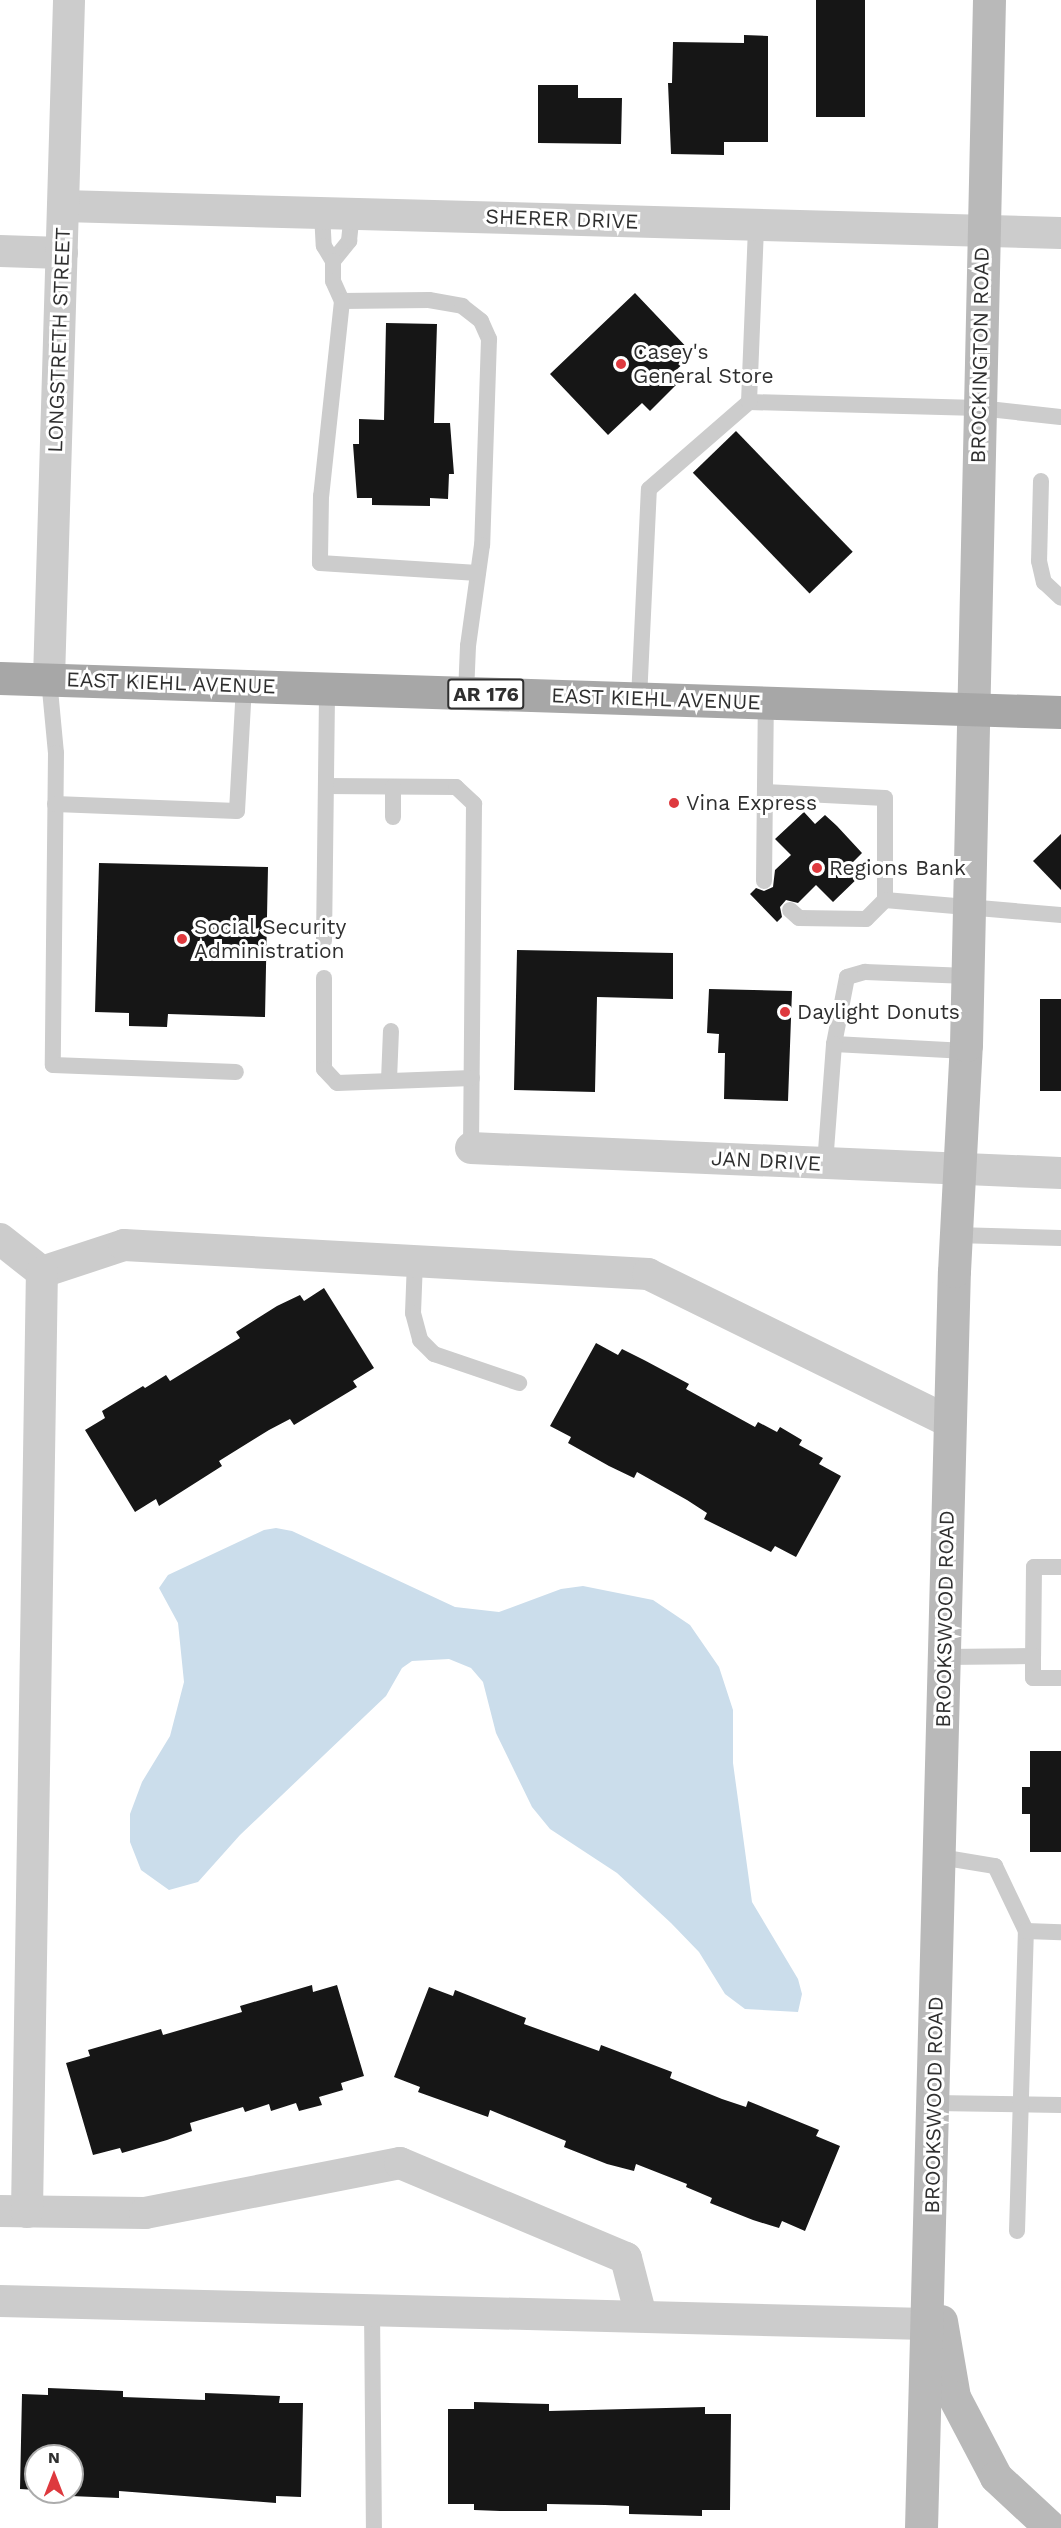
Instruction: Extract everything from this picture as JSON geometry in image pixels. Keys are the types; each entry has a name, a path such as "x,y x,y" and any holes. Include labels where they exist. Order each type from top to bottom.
{"main road":[{"name":"BROCKINGTON ROAD","path":"972,710 989,0"},
{"name":"EAST KIEHL AVENUE","path":"0,678 1061,712"},
{"name":"BROOKSWOOD ROAD","path":"921,2528 934,2103 955,1235 966,1051 972,710"},
{"path":"929,2251 954,2397 996,2476 1051,2528"}],"street":[{"name":"LONGSTRETH STREET","path":"50,679 69,0"},
{"name":"SHERER DRIVE","path":"63,206 1061,233"},
{"path":"0,250 62,253"},
{"name":"JAN DRIVE","path":"471,1148 1061,1173"},
{"path":"0,1239 42,1272"},
{"path":"42,1272 124,1245 648,1274 950,1422"},
{"path":"42,1272 14,2211 145,2213 400,2163 626,2258 641,2316"},
{"path":"0,2301 372,2308 927,2324"}],"lane":[{"path":"337,213 324,246 333,261 333,281 342,301 321,496 320,563 478,573"},
{"path":"333,261 349,241 337,213"},
{"path":"748,402 756,224"},
{"path":"342,301 429,300 462,306 481,321 489,339 489,396 478,573 468,646 466,693"},
{"path":"639,699 649,489 748,402 979,408 1061,417"},
{"path":"1041,481 1039,561 1044,582 1061,598"},
{"path":"50,679 56,753 53,1065 236,1072"},
{"path":"54,804 237,811 244,686"},
{"path":"324,941 327,689"},
{"path":"764,881 766,703"},
{"path":"326,786 456,788 474,804 471,1148"},
{"path":"393,787 393,817"},
{"path":"765,792 885,798 885,900 866,919 799,918 790,910"},
{"path":"885,900 1061,915"},
{"path":"825,1164 834,1044 848,977 865,972 968,976"},
{"path":"324,978 324,1069 337,1083 472,1078"},
{"path":"389,1080 391,1031"},
{"path":"834,1044 966,1051"},
{"path":"955,1235 1061,1238"},
{"path":"415,1261 413,1313 420,1340 434,1354 519,1383"},
{"path":"1061,1567 1034,1567 1033,1678 1061,1678"},
{"path":"944,1658 1033,1656"},
{"path":"940,1857 995,1866 1026,1931 1017,2232"},
{"path":"1026,1931 1061,1932"},
{"path":"934,2103 1061,2105"},
{"path":"372,2308 374,2528"}],"water":[{"path":"276,1528 292,1531 455,1607 499,1612 561,1589 583,1586 653,1600 690,1625 719,1667 733,1710 733,1763 752,1902 798,1979 802,1994 798,2012 745,2009 725,1994 699,1952 617,1873 550,1829 532,1807 496,1733 483,1682 471,1668 449,1659 412,1661 402,1668 386,1696 240,1835 198,1882 169,1890 141,1870 130,1842 130,1814 142,1782 170,1736 184,1682 178,1623 159,1588 168,1575 264,1530"}],"building":[{"path":"816,0 865,0 865,117 816,117"},
{"path":"744,35 768,36 768,142 724,142 724,155 671,154 668,83 672,83 673,42 744,43"},
{"path":"538,85 578,85 578,98 622,98 621,144 538,143"},
{"name":"Casey's General Store","path":"635,293 693,354 670,376 677,384 650,411 642,403 608,435 550,374"},
{"path":"386,323 437,324 434,423 450,423 454,474 449,474 448,499 430,498 430,506 372,505 372,498 357,498 353,444 359,444 359,419 384,420"},
{"path":"736,431 853,552 810,594 693,473"},
{"name":"Regions Bank","path":"804,812 815,824 825,815 837,826 862,853 852,863 862,874 833,902 816,885 798,903 786,900 780,907 782,917 777,922 750,894 756,888 764,891 773,887 775,870 791,855 775,839"},
{"path":"1061,834 1061,890 1033,861"},
{"name":"Social Security Administration","path":"99,863 268,867 265,1017 168,1014 167,1027 129,1026 129,1013 95,1012"},
{"path":"517,950 673,953 673,999 597,997 595,1092 514,1090"},
{"path":"709,989 792,991 788,1101 724,1099 725,1053 718,1053 719,1034 707,1033"},
{"path":"1040,999 1061,999 1061,1091 1040,1091"},
{"path":"324,1288 374,1368 353,1381 357,1387 294,1425 290,1419 269,1430 219,1461 222,1466 159,1506 156,1499 135,1512 85,1430 105,1418 102,1411 143,1386 145,1388 166,1375 170,1381 240,1338 236,1332 277,1306 300,1295 304,1301"},
{"path":"596,1343 618,1355 622,1349 644,1360 689,1384 686,1389 755,1427 758,1422 777,1432 780,1427 802,1440 799,1445 823,1458 819,1464 841,1476 796,1557 775,1546 771,1552 704,1519 707,1513 687,1500 637,1472 634,1478 609,1466 568,1443 571,1437 550,1426"},
{"path":"1030,1751 1061,1751 1061,1852 1030,1852 1030,1814 1022,1814 1022,1787 1030,1787"},
{"path":"312,1985 313,1992 337,1985 364,2076 341,2083 343,2090 319,2097 322,2105 299,2111 296,2103 271,2111 269,2104 245,2112 243,2107 190,2123 192,2131 167,2140 122,2153 120,2148 93,2155 66,2063 90,2056 88,2050 161,2029 163,2035 242,2012 240,2006"},
{"path":"429,1987 453,1996 455,1990 526,2018 524,2024 599,2051 601,2045 672,2072 670,2078 722,2099 746,2107 748,2101 819,2130 816,2136 840,2146 805,2231 782,2221 779,2228 753,2220 710,2203 712,2198 686,2187 687,2184 636,2164 634,2171 607,2164 564,2147 566,2141 490,2110 488,2117 418,2092 420,2087 394,2077"},
{"path":"48,2388 123,2391 123,2397 205,2400 205,2393 280,2396 279,2403 303,2403 301,2497 276,2496 276,2503 119,2491 119,2498 84,2497 84,2444 24,2444 24,2489 20,2489 22,2394 48,2395"},
{"path":"474,2402 549,2404 549,2411 705,2407 705,2414 731,2414 730,2510 702,2510 702,2516 629,2514 629,2506 547,2504 547,2511 500,2511 474,2510 474,2504 448,2504 448,2409 474,2409"}],"place":[{"name":"Casey's General Store","path":"621,364"},
{"name":"Vina Express","path":"674,803"},
{"name":"Regions Bank","path":"817,868"},
{"name":"Social Security Administration","path":"182,939"},
{"name":"Daylight Donuts","path":"785,1012"}]}
